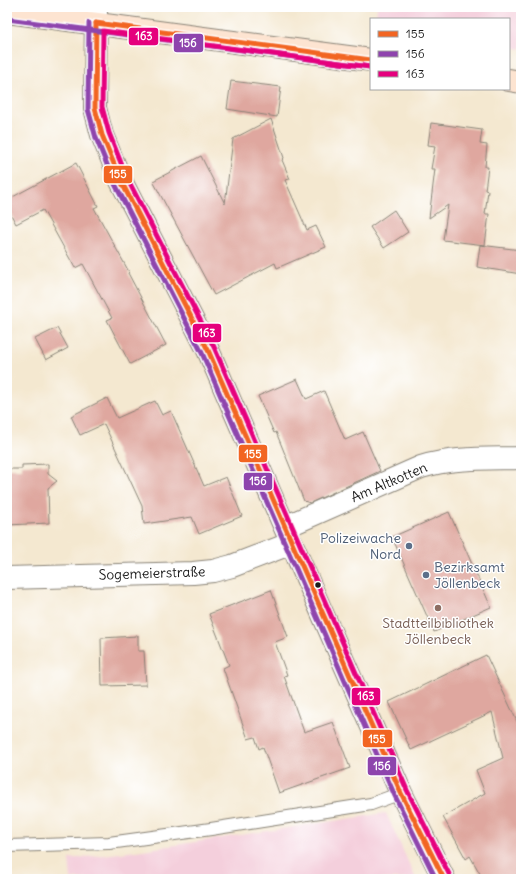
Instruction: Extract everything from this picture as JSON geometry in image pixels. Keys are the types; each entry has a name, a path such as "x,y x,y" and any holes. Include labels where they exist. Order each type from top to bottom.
{"main road":[{"path":"7,12 96,15 370,60"},
{"path":"510,80 521,82"}],"street":[{"path":"96,15 95,108 102,135 121,182 208,350 401,793 444,879"},
{"name":"Am Altkotten","path":"289,535 421,467 433,463 521,458"},
{"name":"Sogemeierstraße","path":"7,578 193,573 213,571 232,566 289,535"}],"lane":[{"path":"7,846 109,843 371,804 401,793"}],"shaded area":[{"path":"377,7 521,7 521,49 510,47 510,18 376,18"},
{"path":"386,813 416,879 71,879 69,859 136,851"}],"building":[{"path":"231,81 281,87 277,117 227,109"},
{"path":"271,119 284,158 282,160 290,179 285,180 307,230 316,226 326,247 277,268 275,263 214,295 153,181 201,156 225,204 233,139"},
{"path":"431,123 482,130 480,144 487,145 485,167 488,167 485,190 488,191 485,214 489,214 485,245 443,240 448,205 429,218 435,169 431,169 435,146 428,145"},
{"path":"76,163 98,206 94,208 129,272 128,273 166,345 130,364 107,320 112,318 83,264 75,268 43,210 16,224 7,207 7,200"},
{"path":"394,210 408,232 384,248 370,227"},
{"path":"480,245 521,250 521,274 477,267"},
{"path":"57,328 68,348 46,360 35,339"},
{"path":"297,379 306,399 324,391 345,440 363,432 380,471 310,503 304,501 276,432 274,433 258,396"},
{"path":"107,398 117,418 155,401 162,415 171,411 204,486 226,477 242,516 199,534 192,517 144,524 142,506 104,424 80,435 71,416"},
{"path":"48,464 48,474 57,481 48,488 49,523 7,525 7,469 22,469 22,465"},
{"path":"449,512 491,607 434,632 392,537"},
{"path":"271,590 288,637 275,642 287,675 284,676 304,732 333,722 350,768 279,793 263,747 259,749 255,737 248,739 223,668 229,665 209,614"},
{"path":"138,636 138,651 144,651 146,685 102,686 101,638"},
{"path":"486,655 521,730 521,879 483,879 470,856 466,859 443,817 485,793 476,770 503,758 492,712 411,750 389,702"}],"transit line":[{"name":"156","path":"7,19 370,67"},
{"name":"156","path":"89,23 88,109 96,138 115,184 202,353 395,796 436,879"},
{"name":"155","path":"96,23 95,108 102,135 121,181 208,350 401,793 444,879"},
{"name":"155","path":"96,23 370,60"},
{"name":"163","path":"370,67 103,31 102,107 109,133 127,178 214,347 407,790 450,876"}],"place":[{"name":"Polizeiwache Nord","path":"409,546"},
{"name":"Bezirksamt Jöllenbeck","path":"426,575"},
{"name":"Stadtteilbibliothek Jöllenbeck","path":"438,608"}]}
